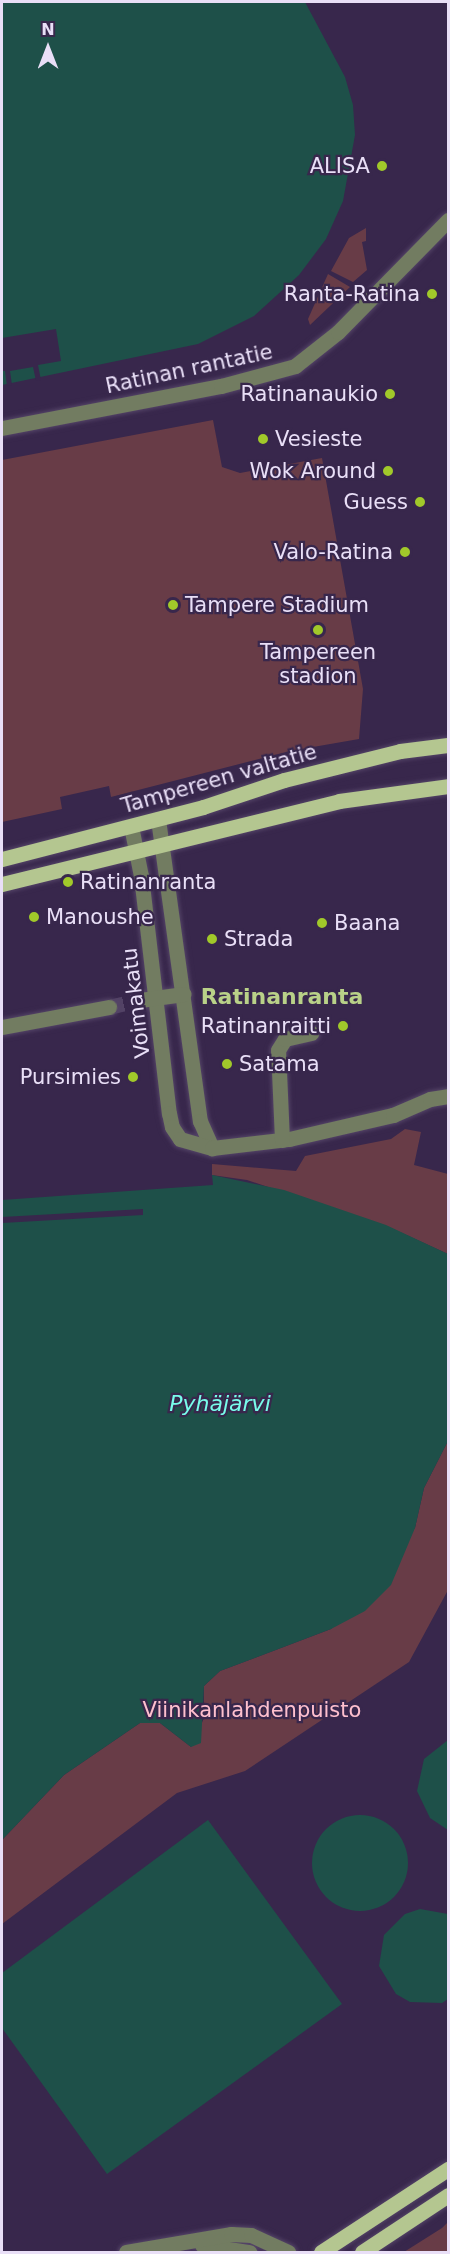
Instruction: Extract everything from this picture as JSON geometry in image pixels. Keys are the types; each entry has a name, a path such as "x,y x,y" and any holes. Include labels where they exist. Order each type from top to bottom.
{"main road":[{"name":"Tampereen valtatie","path":"2,859 158,819 284,780 400,751 448,745"},
{"path":"2,884 163,847 339,801 448,786"},
{"path":"321,2253 448,2169"},
{"path":"362,2253 448,2195"}],"street":[{"name":"Ratinan rantatie","path":"2,428 280,373 319,350 448,220"},
{"path":"158,819 200,1121 212,1148"},
{"name":"Voimakatu","path":"131,826 158,999 171,1127 189,1144 212,1148 282,1140 393,1115 430,1099 448,1096"},
{"path":"140,1000 184,994"},
{"path":"2,1027 109,1007"},
{"path":"282,1140 278,1050 285,1039 311,1033"},
{"path":"126,2253 231,2234 251,2235 288,2253"},
{"path":"187,2243 249,2253"}],"green space":[{"path":"366,228 366,241 362,242 367,270 353,282 331,271 349,238"},
{"path":"328,274 350,287 310,325 308,319"},
{"name":"Tampere Stadium","path":"213,420 222,467 240,473 322,458 363,689 359,739 290,751 111,797 109,786 60,797 62,809 2,822 2,460"},
{"path":"405,1129 421,1132 414,1165 448,1174 448,1254 391,1228 247,1180 212,1175 212,1164 296,1171 305,1156 391,1139"},
{"name":"Viinikanlahdenpuisto","path":"448,1441 448,1590 409,1662 245,1771 177,1793 2,1924 2,1840 64,1775 140,1723 160,1723 191,1747 204,1718 204,1686 220,1671 331,1629 415,1528 424,1488"},
{"path":"448,2222 448,2252 404,2252 442,2228"}],"water":[{"path":"2,2 305,2 345,77 353,105 355,135 343,201 326,239 299,275 254,316 198,344 2,385"},
{"name":"Pyhäjärvi","path":"212,1175 284,1190 386,1225 448,1254 448,1441 424,1488 415,1528 391,1585 365,1611 331,1629 220,1671 204,1686 201,1743 191,1747 160,1723 140,1723 64,1775 2,1840 2,1200 213,1185"},
{"path":"448,1740 448,1830 430,1818 417,1791 424,1759"},
{"path":"360,1815 378,1819 394,1829 404,1845 408,1863 404,1881 394,1897 378,1907 360,1911 342,1907 326,1897 316,1881 312,1863 316,1845 326,1829 342,1819"},
{"path":"208,1820 342,2004 107,2174 2,2028 2,1973"},
{"path":"420,1909 448,1914 448,1999 442,2003 410,2002 396,1994 379,1966 384,1935 405,1914"}],"pier":[{"path":"56,329 61,361 38,365 41,380 36,381 33,367 10,371 12,385 7,386 5,371 2,371 2,338"},
{"path":"143,1209 143,1215 2,1223 2,1217"}],"tunnel":[{"path":"109,1007 140,1000"}],"place":[{"name":"ALISA","path":"382,166"},
{"name":"Ranta-Ratina","path":"432,294"},
{"name":"Ratinanaukio","path":"390,394"},
{"name":"Vesieste","path":"263,439"},
{"name":"Wok Around","path":"388,471"},
{"name":"Guess","path":"420,502"},
{"name":"Valo-Ratina","path":"405,552"},
{"name":"Tampere Stadium","path":"173,605"},
{"name":"Tampereen stadion","path":"318,630"},
{"name":"Ratinanranta","path":"68,882"},
{"name":"Manoushe","path":"34,917"},
{"name":"Baana","path":"322,923"},
{"name":"Strada","path":"212,939"},
{"name":"Ratinanraitti","path":"343,1026"},
{"name":"Satama","path":"227,1064"},
{"name":"Pursimies","path":"133,1077"}],"district":[{"name":"Ratinanranta","path":"282,997"}]}
